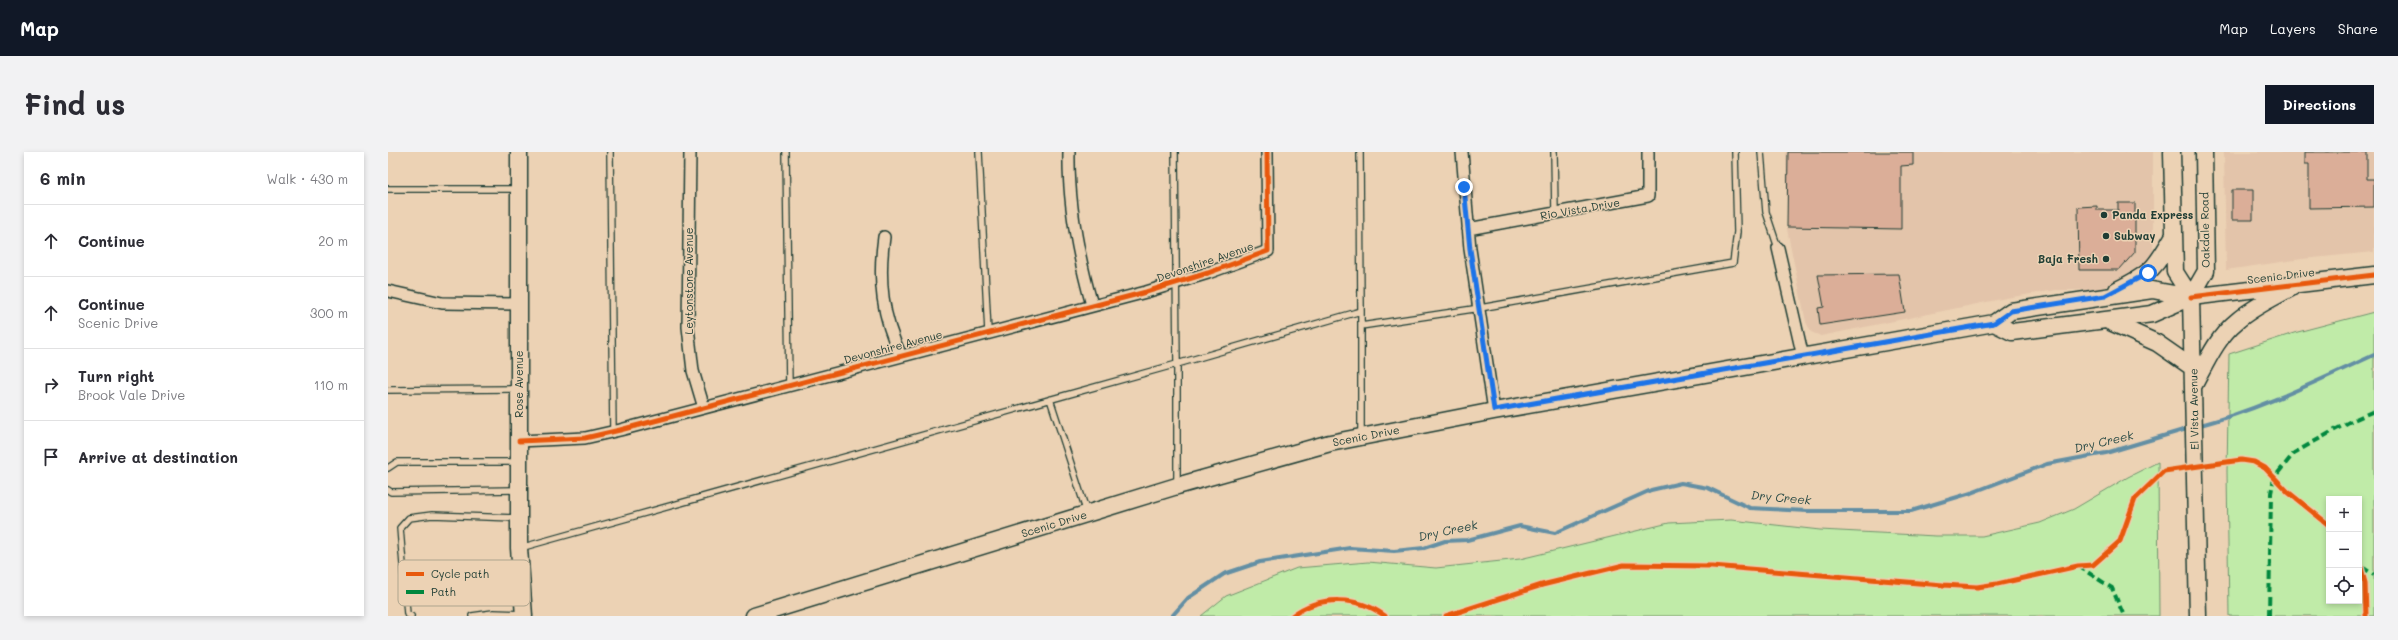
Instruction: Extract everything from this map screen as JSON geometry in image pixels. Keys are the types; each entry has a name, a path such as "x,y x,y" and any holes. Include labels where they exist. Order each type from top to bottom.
{"main road":[{"name":"Rose Avenue","path":"519,152 520,560"},
{"path":"2172,152 2175,272 2191,297"},
{"name":"Oakdale Road","path":"2191,297 2206,272 2204,152"},
{"path":"2105,296 2140,279 2153,269 2174,235"},
{"name":"Scenic Drive","path":"1994,323 2012,332 2152,314 2191,297 2374,275"},
{"path":"2193,386 2211,353 2230,327 2250,312 2298,284"},
{"name":"Scenic Drive","path":"754,616 1177,486 1330,443 1361,436 1494,410 1994,323 2011,311 2152,290 2191,297"},
{"name":"El Vista Avenue","path":"2191,297 2198,616"},
{"path":"2105,320 2154,341 2193,368"}],"street":[{"name":"Leytonstone Avenue","path":"690,152 688,327 693,371 704,408"},
{"path":"1069,152 1071,204 1076,239 1092,305"},
{"name":"Devonshire Avenue","path":"519,441 559,440 613,432 1176,283 1268,251 1267,152"},
{"path":"1462,152 1468,229 1494,410"},
{"name":"Rio Vista Drive","path":"1468,229 1648,196 1648,152"},
{"path":"884,237 880,284 884,311 892,337 901,356"},
{"path":"1778,248 1803,357"},
{"path":"388,291 442,303 519,304"}],"lane":[{"path":"610,152 613,432"},
{"path":"786,152 789,386"},
{"path":"979,152 988,332"},
{"path":"1175,152 1177,486"},
{"path":"1360,152 1361,436"},
{"path":"1554,152 1555,213"},
{"path":"1361,326 1480,308 1733,263 1736,232 1735,152"},
{"path":"1761,152 1766,212 1778,248"},
{"path":"388,189 519,189"},
{"path":"519,548 1361,311"},
{"path":"388,390 519,389"},
{"path":"1050,399 1087,514"},
{"path":"388,468 397,462 520,462"},
{"path":"388,490 392,492 519,490"},
{"path":"403,560 400,528 409,518 432,515 519,518"},
{"path":"472,616 493,613 524,615"}],"shaded area":[{"path":"1786,152 2153,152 2153,256 2142,271 2125,281 2094,290 2056,290 2006,298 1821,336 1811,332 1806,322 1787,229"},
{"path":"2224,152 2374,152 2374,252 2302,259 2226,270"}],"green space":[{"path":"2374,312 2374,616 2229,616 2227,471 2229,354 2294,333"},
{"path":"2158,462 2159,616 1201,616 1226,596 1297,568 1368,562 1436,568 1520,559 1669,523 1731,520 1820,530 1936,536 1982,536 2040,523 2074,509 2128,477"}],"building":[{"path":"1788,152 1913,152 1913,165 1901,166 1901,229 1787,227"},
{"path":"2305,152 2367,152 2367,179 2374,179 2374,207 2309,208 2309,164 2305,164"},
{"path":"2232,190 2253,190 2253,220 2232,220"},
{"path":"2118,203 2135,203 2135,252 2119,270 2079,270 2078,207 2097,206 2097,210 2118,210"},
{"path":"1899,274 1905,312 1820,325 1818,308 1824,307 1818,275"}],"waterway":[{"name":"Dry Creek","path":"2197,426 2265,404 2374,355"},
{"name":"Dry Creek","path":"1172,616 1188,598 1224,574 1260,562 1350,548 1394,551 1424,548 1445,541 1467,540 1520,526 1555,533 1651,490 1681,483 1708,488 1750,508 1807,511 1911,511 1971,493 2047,464 2106,453 2190,428"}],"marked path":[{"path":"2269,616 2271,493 2274,478 2294,453 2349,422 2374,411"},
{"path":"2078,566 2112,588 2124,616"},
{"path":"2362,567 2374,575"}],"cycle path":[{"path":"519,441 585,438 620,430 1146,292 1208,273 1268,251 1267,152"},
{"path":"2191,297 2374,275"},
{"path":"1446,616 1542,585 1624,565 1712,566 1977,587 1997,584 2078,566 2093,565 2120,541 2135,499 2164,471 2241,460 2254,462 2265,468 2288,492 2326,523"},
{"path":"2361,568 2365,583 2366,616"},
{"path":"1292,616 1314,604 1326,601 1351,602 1363,605 1374,609 1385,616"}],"place":[{"name":"Panda Express","path":"2104,215"},
{"name":"Subway","path":"2106,236"},
{"name":"Baja Fresh","path":"2106,259"}],"route":[{"path":"1464,187 1470,249 1494,410 1994,323 2011,311 2105,296 2140,279 2148,273"}]}
